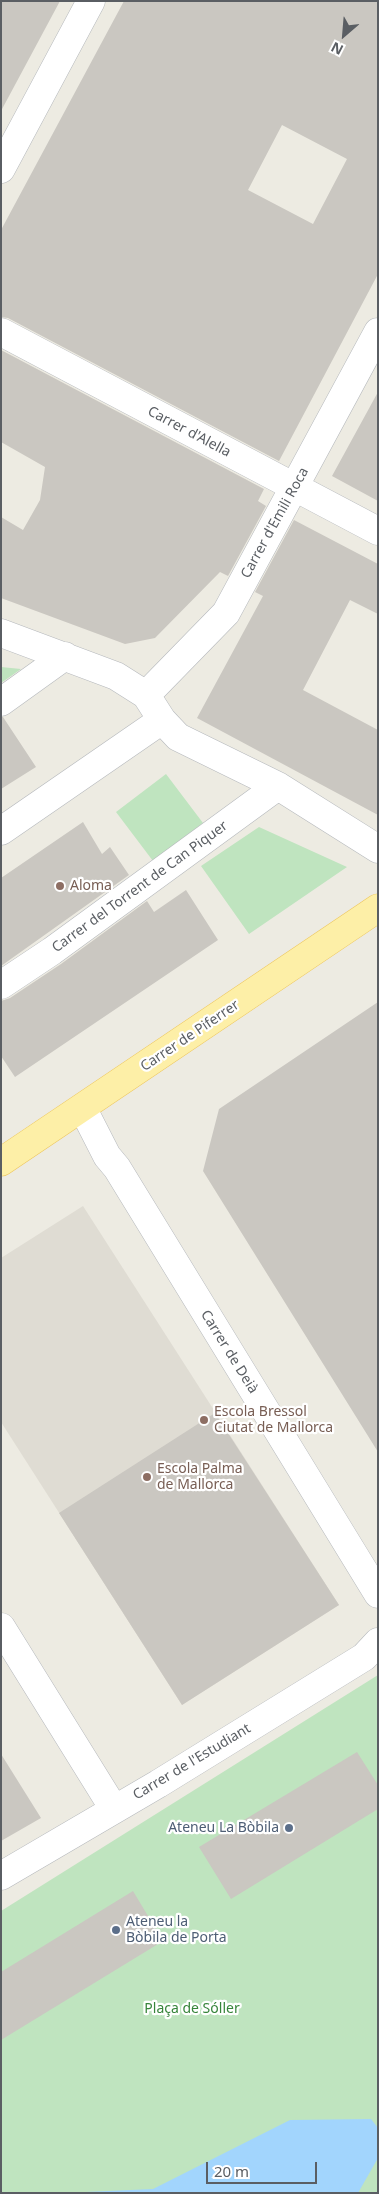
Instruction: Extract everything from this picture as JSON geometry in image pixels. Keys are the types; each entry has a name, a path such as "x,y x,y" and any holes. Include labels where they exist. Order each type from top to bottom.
{"main road":[{"name":"Carrer de Piferrer","path":"1,1162 83,1109 378,908"}],"street":[{"path":"1,169 91,1"},
{"name":"Carrer d'Alella","path":"1,332 378,531"},
{"name":"Carrer d'Emili Roca","path":"146,695 226,613 378,332"},
{"path":"1,632 116,676 146,695 162,720 178,736 278,786 378,849"},
{"path":"1,702 65,656"},
{"path":"1,832 162,720"},
{"name":"Carrer del Torrent de Can Piquer","path":"1,985 60,946 278,786"},
{"name":"Carrer de Deià","path":"83,1109 107,1156 378,1594"},
{"path":"1,1626 114,1808"},
{"name":"Carrer de l'Estudiant","path":"1,1876 114,1808 158,1784 364,1657 378,1642"}],"shaded area":[{"name":"Escola Palma de Mallorca","path":"83,1206 339,1605 182,1705 1,1422 1,1258"}],"green space":[{"path":"1,667 21,669 1,683"},
{"path":"166,774 203,823 153,861 116,812"},
{"path":"259,827 347,867 249,934 201,866"},
{"name":"Plaça de Sóller","path":"378,1675 378,2193 1,2193 1,1911"}],"water":[{"path":"371,2119 378,2128 378,2158 358,2193 63,2193 153,2189 290,2120"}],"building":[{"path":"1,1 60,1 1,111"},
{"path":"124,1 378,1 378,274 279,461 8,318 1,317 1,230","holes":["282,125 347,159 313,224 248,190"]},
{"path":"1,350 264,489 258,501 266,506 228,576 220,572 155,638 125,644 1,598 1,517 23,530 40,500 45,467 1,442"},
{"path":"378,392 378,501 332,476"},
{"path":"294,520 378,564 378,614 350,600 303,690 378,730 378,815 197,718 263,596 255,592"},
{"path":"1,717 3,717 36,767 1,789"},
{"name":"Aloma","path":"83,822 102,854 110,847 129,875 1,966 1,878"},
{"path":"186,890 218,940 15,1077 1,1056 1,1001 10,998 61,964 147,901 154,912"},
{"path":"378,1002 378,1452 203,1171 219,1109"},
{"path":"215,1413 339,1605 182,1705 59,1513"},
{"name":"Ateneu La Bòbila","path":"357,1752 378,1785 378,1809 231,1899 199,1847"},
{"path":"1,1754 41,1818 1,1841"},
{"path":"133,1891 163,1941 1,2040 1,1972"}],"place":[{"name":"Aloma","path":"60,886"},
{"name":"Escola Bressol Ciutat de Mallorca","path":"204,1420"},
{"name":"Escola Palma de Mallorca","path":"147,1477"},
{"name":"Ateneu La Bòbila","path":"289,1828"},
{"name":"Ateneu la Bòbila de Porta","path":"116,1930"}]}
